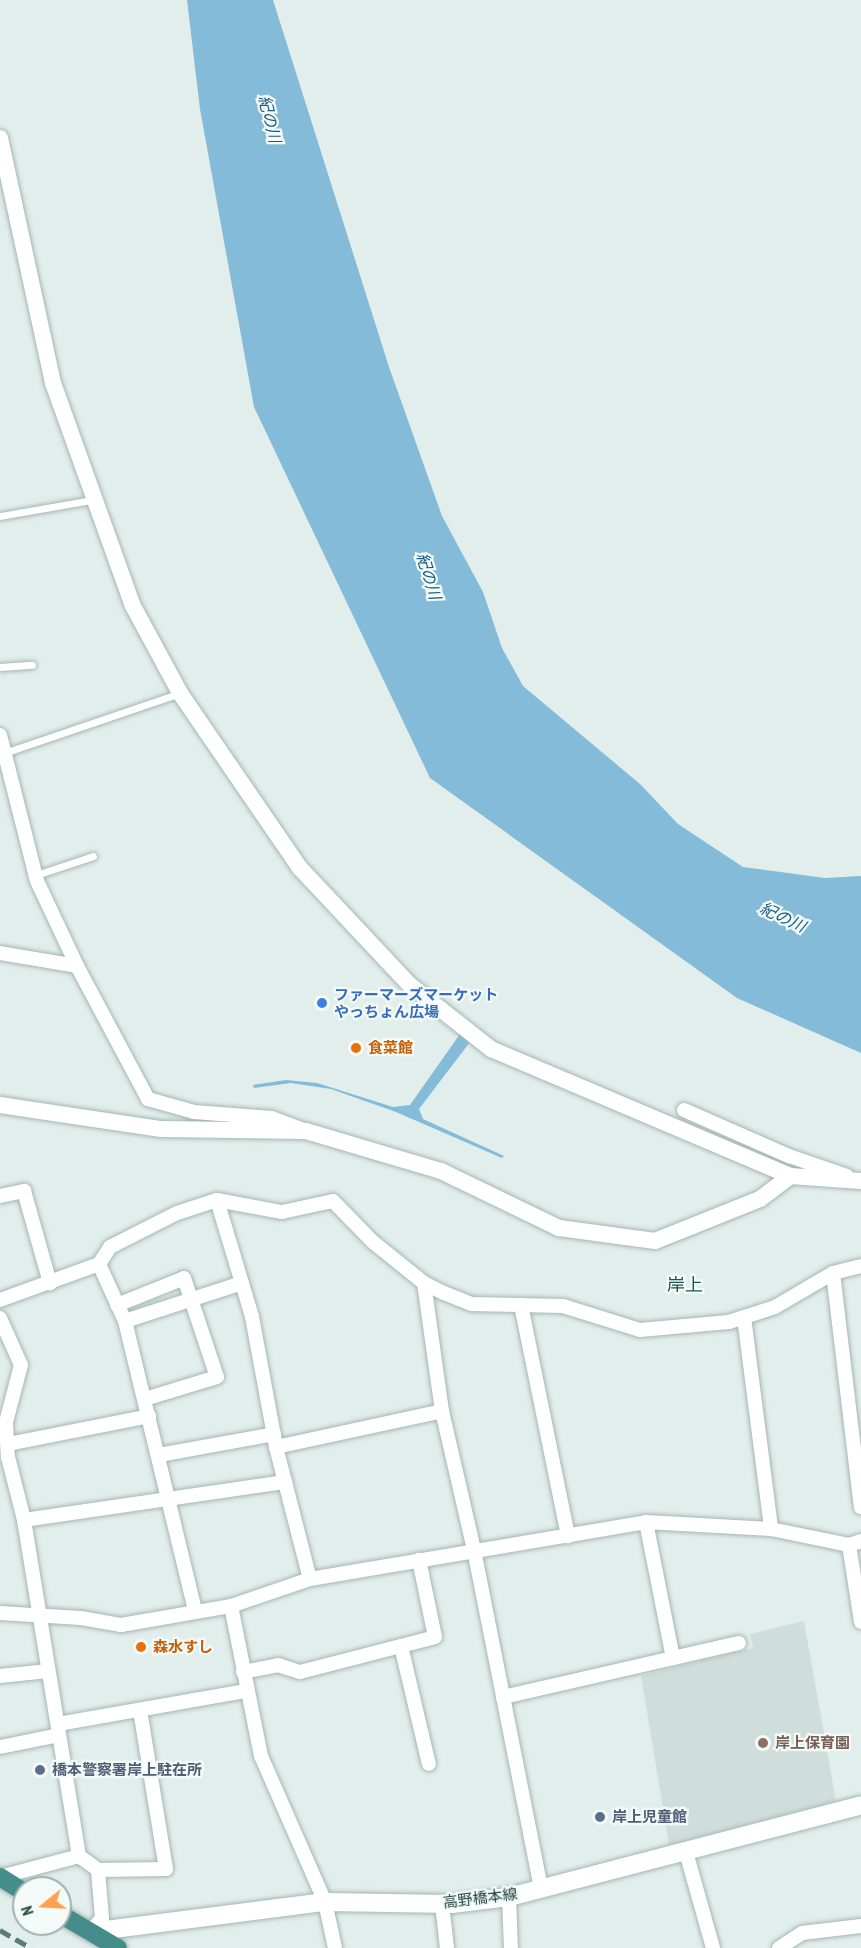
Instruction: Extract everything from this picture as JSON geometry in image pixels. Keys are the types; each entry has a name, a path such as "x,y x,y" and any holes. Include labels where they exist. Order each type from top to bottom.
{"highway":[{"path":"72,1921 118,1948"}],"main road":[{"name":"高野橋本線","path":"90,1932 325,1902 442,1904 508,1897 861,1805"}],"street":[{"path":"0,138 53,383 92,500 133,606 180,693 300,868 420,993 491,1049 790,1176 860,1181"},
{"path":"0,736 7,753 36,875 77,966 148,1099 194,1112 272,1118 306,1131 441,1171 559,1228 655,1241 760,1199 790,1176"},
{"path":"0,953 77,966"},
{"path":"0,1105 161,1129 306,1131"},
{"path":"684,1110 789,1156 860,1181"},
{"path":"0,1196 24,1191 50,1283"},
{"path":"0,1300 99,1264 110,1247 177,1213 217,1200 282,1212 333,1201 373,1242 424,1283 471,1304 563,1306 640,1330 729,1322 775,1307 833,1273 861,1266"},
{"path":"217,1200 242,1283 275,1440 310,1579"},
{"path":"99,1264 125,1321 170,1499 195,1611"},
{"path":"833,1273 861,1507"},
{"path":"117,1305 184,1278 218,1377 145,1399"},
{"path":"125,1321 242,1283"},
{"path":"424,1283 442,1411 474,1550 541,1889"},
{"path":"521,1305 568,1536"},
{"path":"744,1317 771,1529"},
{"path":"0,1318 21,1365 3,1423 8,1444 8,1457 24,1520 79,1856 98,1870 165,1869 140,1710"},
{"path":"159,1455 275,1440 442,1411"},
{"path":"8,1444 149,1416"},
{"path":"24,1520 285,1482"},
{"path":"646,1522 673,1658"},
{"path":"0,1613 39,1614 121,1625 231,1606 310,1579 646,1522 771,1529 855,1543 861,1622"},
{"path":"243,1672 278,1665 300,1672 435,1637 419,1560"},
{"path":"231,1606 246,1691 261,1756 325,1902 335,1948"},
{"path":"503,1697 739,1643"},
{"path":"401,1646 429,1764"},
{"path":"0,1676 48,1671"},
{"path":"0,1747 140,1710 246,1691"},
{"path":"686,1852 713,1948"},
{"path":"0,1877 79,1856"},
{"path":"90,1932 102,1918 98,1870"},
{"path":"508,1897 511,1948"},
{"path":"442,1904 447,1948"},
{"path":"779,1948 802,1933 861,1926"}],"lane":[{"path":"0,516 92,500"},
{"path":"0,668 32,665"},
{"path":"7,753 180,693"},
{"path":"36,875 93,856"}],"shaded area":[{"path":"804,1621 836,1801 669,1845 641,1676 753,1648 750,1634"}],"water":[{"name":"紀の川","path":"187,0 273,0 389,367 442,516 483,592 502,648 523,686 640,784 678,824 743,867 825,878 861,876 861,1053 737,998 430,778 254,407 200,109"},
{"path":"460,1034 470,1042 419,1109 423,1119 504,1156 502,1158 396,1112 331,1089 291,1083 254,1088 253,1085 286,1080 317,1083 393,1107 410,1105"}],"railway":[{"path":"0,1930 31,1948"}],"place":[{"name":"ファーマーズマーケット やっちょん広場","path":"322,1003"},
{"name":"食菜館","path":"356,1048"},
{"name":"森水すし","path":"141,1647"},
{"name":"岸上保育園","path":"763,1743"},
{"name":"橋本警察署岸上駐在所","path":"40,1770"},
{"name":"岸上児童館","path":"600,1817"}],"district":[{"name":"岸上","path":"685,1285"}]}
